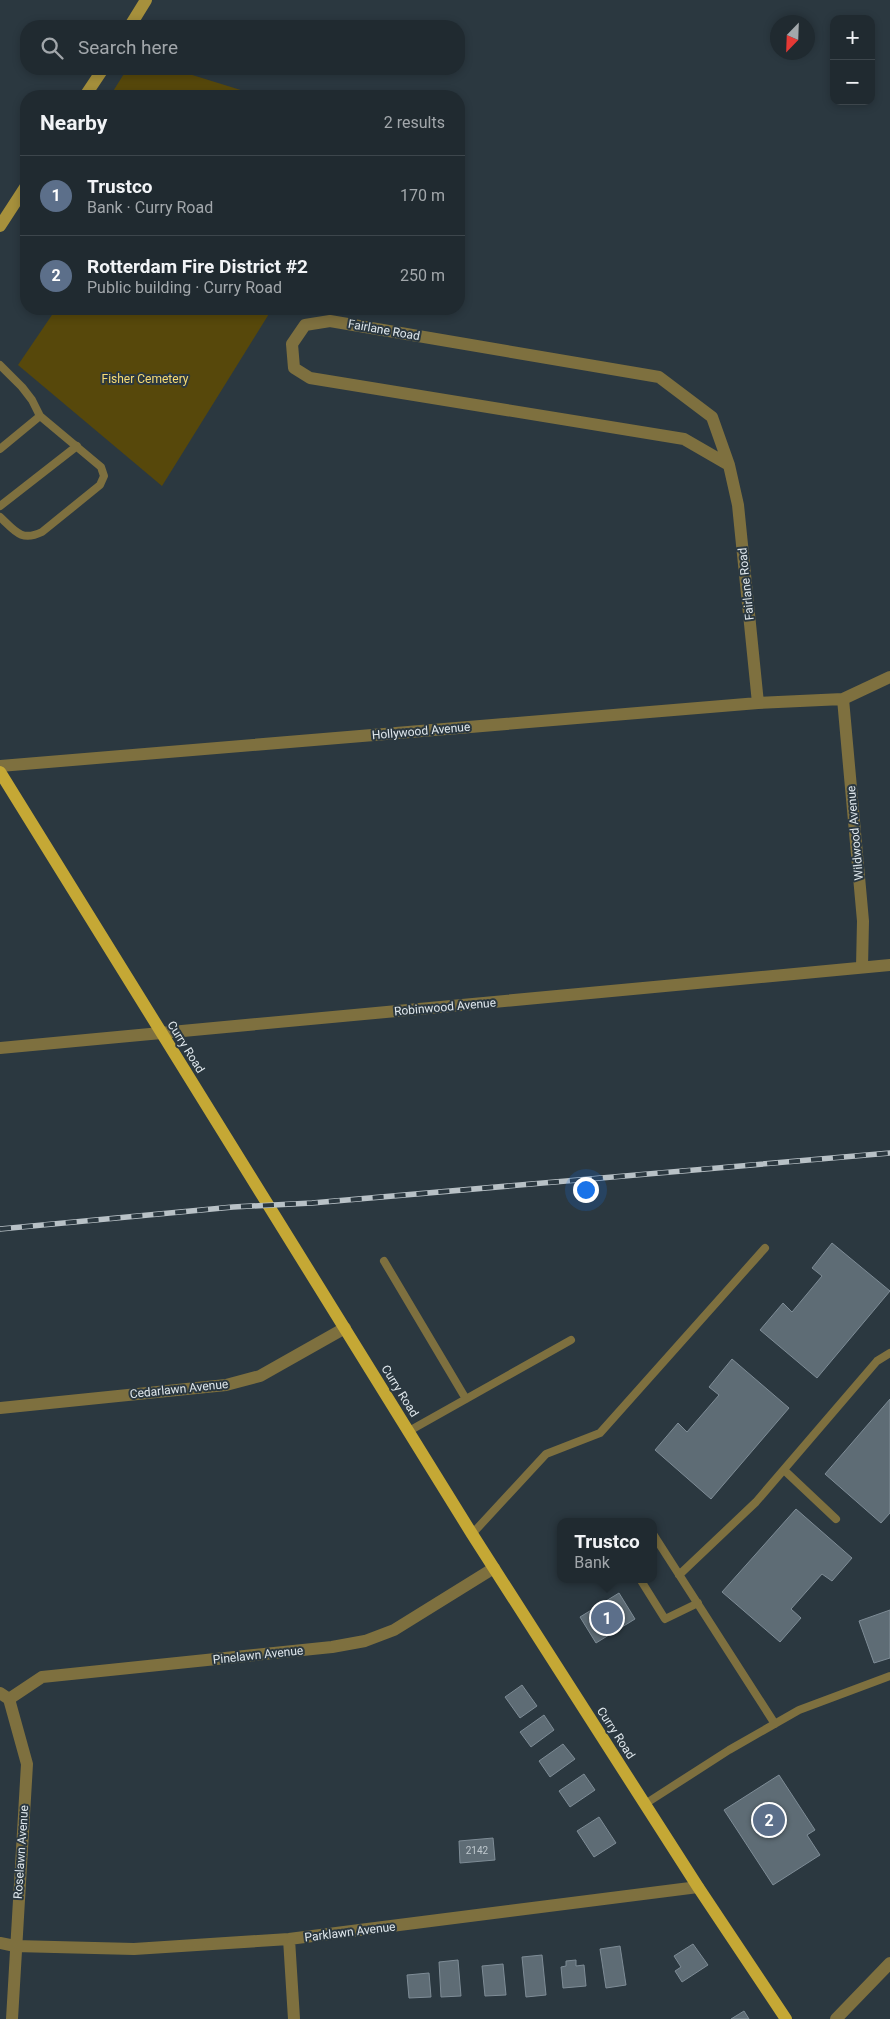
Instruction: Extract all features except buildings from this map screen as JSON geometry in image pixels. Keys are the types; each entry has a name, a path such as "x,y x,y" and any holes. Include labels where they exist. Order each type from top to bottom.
{"main road":[{"name":"Curry Road","path":"0,772 472,1534 698,1887 786,2019"}],"street":[{"path":"134,20 146,0"},
{"path":"89,90 99,75"},
{"path":"0,226 20,195"},
{"name":"Fairlane Road","path":"729,466 684,439 310,378 294,368 292,344 305,325 330,321 659,377 712,417 729,466 738,505 758,703"},
{"path":"843,699 890,677"},
{"name":"Hollywood Avenue","path":"0,766 758,703 843,699"},
{"name":"Wildwood Avenue","path":"843,699 863,921 862,968"},
{"name":"Robinwood Avenue","path":"0,1048 890,965"},
{"name":"Cedarlawn Avenue","path":"0,1408 226,1386 260,1376 345,1328"},
{"name":"Pinelawn Avenue","path":"4,1696 42,1677 332,1647 365,1641 394,1630 494,1568"},
{"name":"Roselawn Avenue","path":"4,1696 27,1764 12,2019"},
{"name":"Parklawn Avenue","path":"0,1943 15,1946 134,1949 289,1939 698,1887"},
{"path":"289,1939 294,2019"},
{"path":"836,2019 890,1963"}],"lane":[{"path":"0,365 22,387 32,400 40,416 101,467 104,476 100,484 42,532 32,537 24,536 17,532 0,518"},
{"path":"0,449 40,416"},
{"path":"0,506 76,446"},
{"path":"472,1534 546,1454 600,1433 765,1248"},
{"path":"384,1261 466,1399"},
{"path":"409,1431 571,1340"},
{"path":"679,1575 756,1502 877,1361 890,1352"},
{"path":"784,1470 836,1519"},
{"path":"657,1540 775,1724"},
{"path":"642,1583 665,1619 698,1603"},
{"path":"645,1804 729,1750 799,1710 890,1676"}],"green space":[{"path":"123,75 192,75 241,90 114,90"},
{"name":"Fisher Cemetery","path":"52,315 268,315 162,486 18,365"}],"railway":[{"path":"0,1229 233,1207 312,1203 890,1153"}],"place":[{"name":"Trustco","path":"607,1618"},
{"name":"Rotterdam Fire District #2","path":"769,1820"}]}
